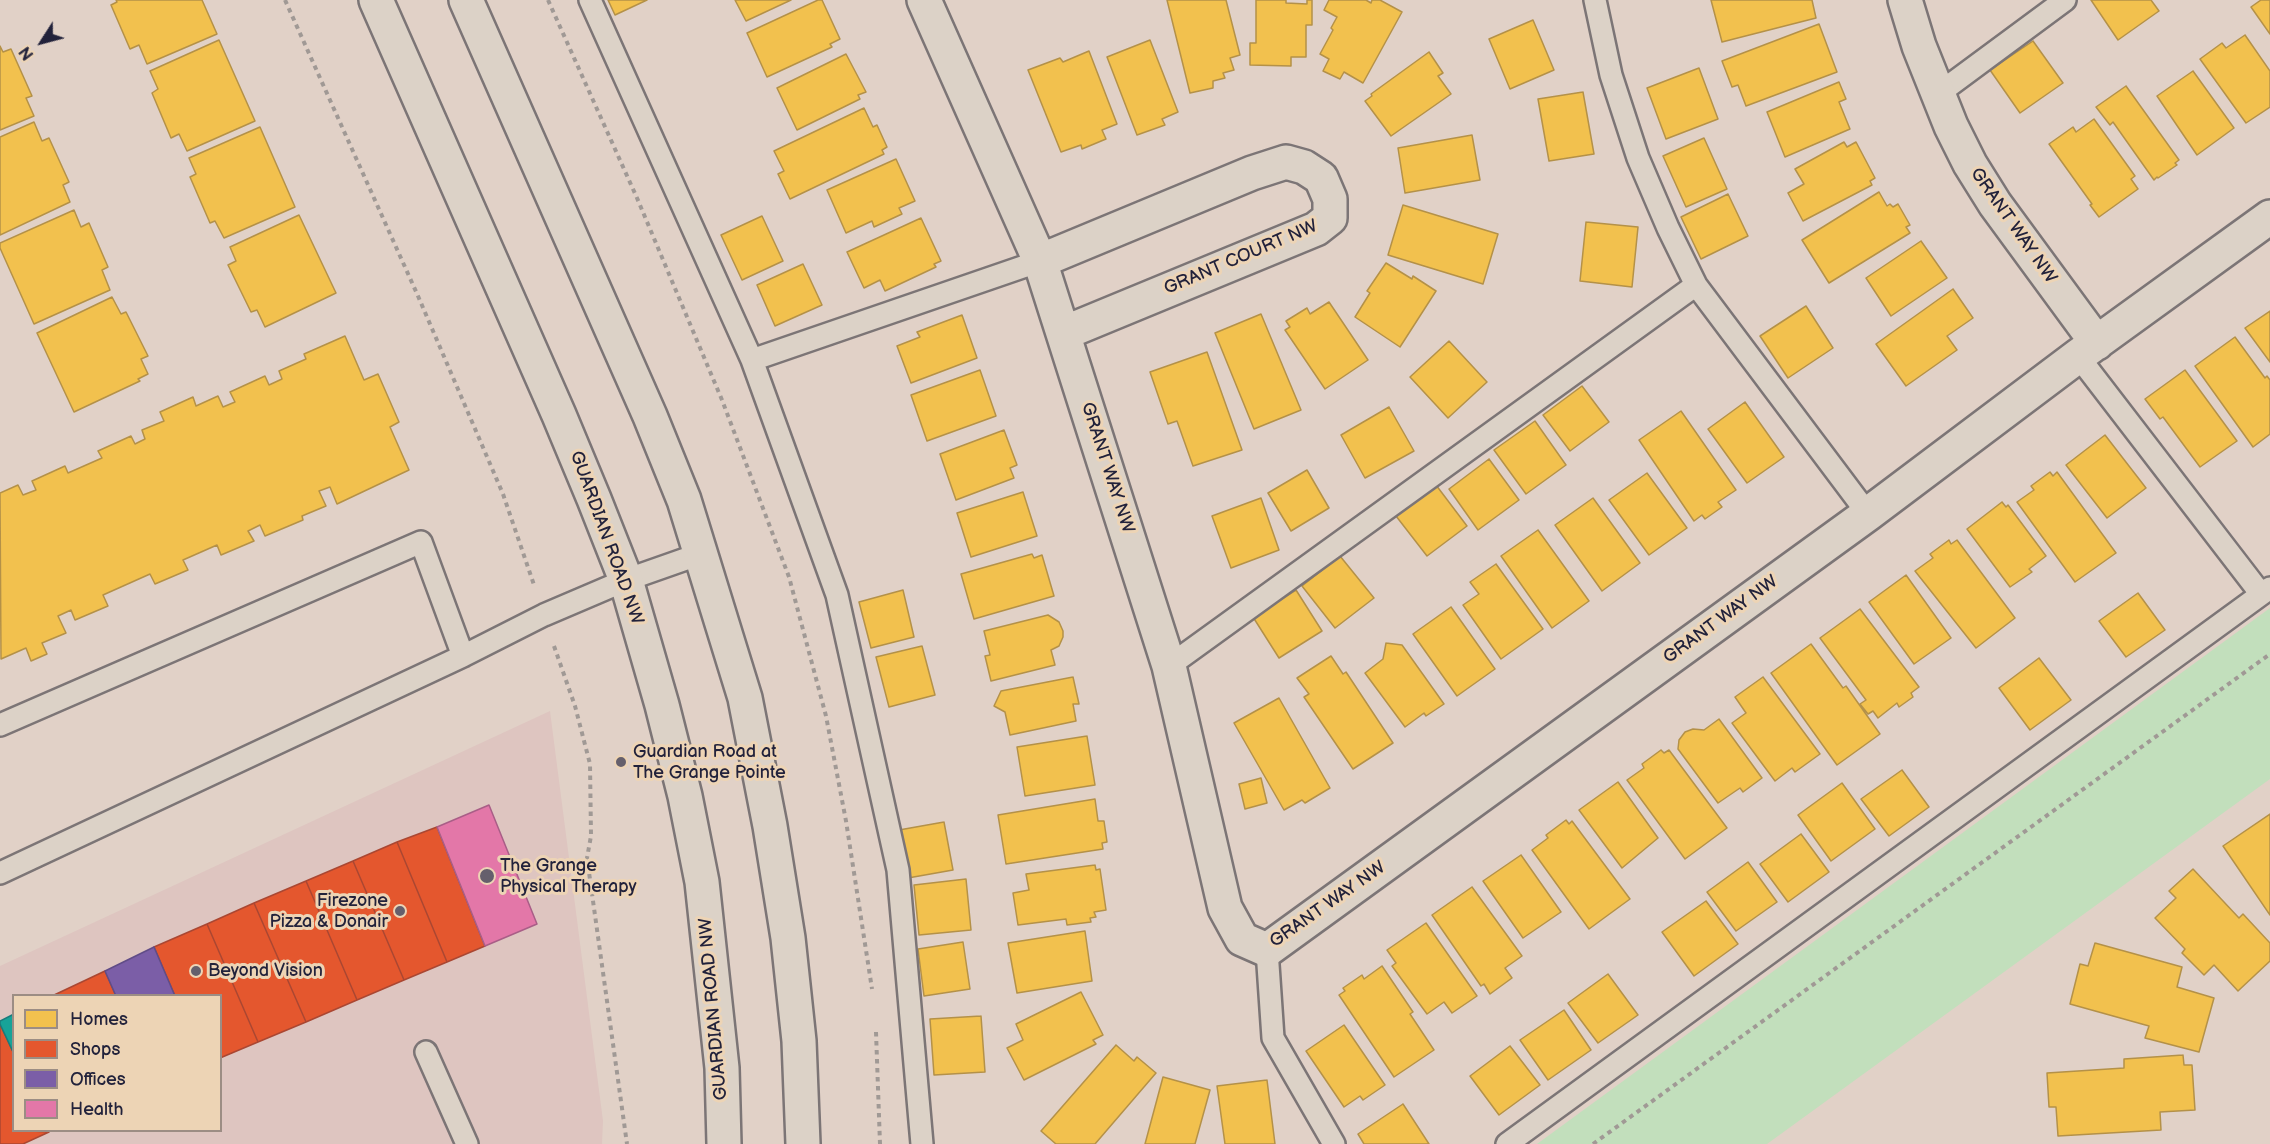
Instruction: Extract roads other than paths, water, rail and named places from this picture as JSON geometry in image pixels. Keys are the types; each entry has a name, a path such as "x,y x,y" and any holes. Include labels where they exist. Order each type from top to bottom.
{"street":[{"name":"GUARDIAN ROAD NW","path":"376,0 563,426 626,580 674,750 702,882 722,1068 724,1144"},
{"path":"466,0 650,416 684,500 745,698 770,826 788,938 799,1041 803,1144"},
{"name":"GRANT WAY NW","path":"924,0 1040,261 1064,333 1169,666 1225,908 1242,939 1268,950 1868,514 2088,349 2270,217"},
{"name":"GRANT WAY NW","path":"1905,0 1919,46 1938,94 1970,164 2088,349"},
{"name":"GRANT COURT NW","path":"1040,261 1252,172 1286,162 1304,167 1322,178 1330,199 1330,218 1316,229 1064,333"}],"lane":[{"path":"590,0 752,360 837,595 896,859 922,1144"},
{"path":"1594,0 1611,75 1638,158 1696,285 1868,514"},
{"path":"1938,94 2066,0"},
{"path":"752,360 1040,261"},
{"path":"1169,666 1696,285"},
{"path":"1507,1144 2266,591 2088,349"},
{"path":"0,724 421,542 463,656"},
{"path":"0,873 463,656 544,615 626,580 700,554"},
{"path":"1268,950 1273,1038 1334,1144"},
{"path":"426,1052 467,1144"}],"place":[{"name":"Guardian Road at The Grange Pointe","path":"621,762"},
{"name":"The Grange Physical Therapy","path":"487,876"},
{"name":"Firezone Pizza & Donair","path":"400,911"},
{"name":"Beyond Vision","path":"196,971"}]}
